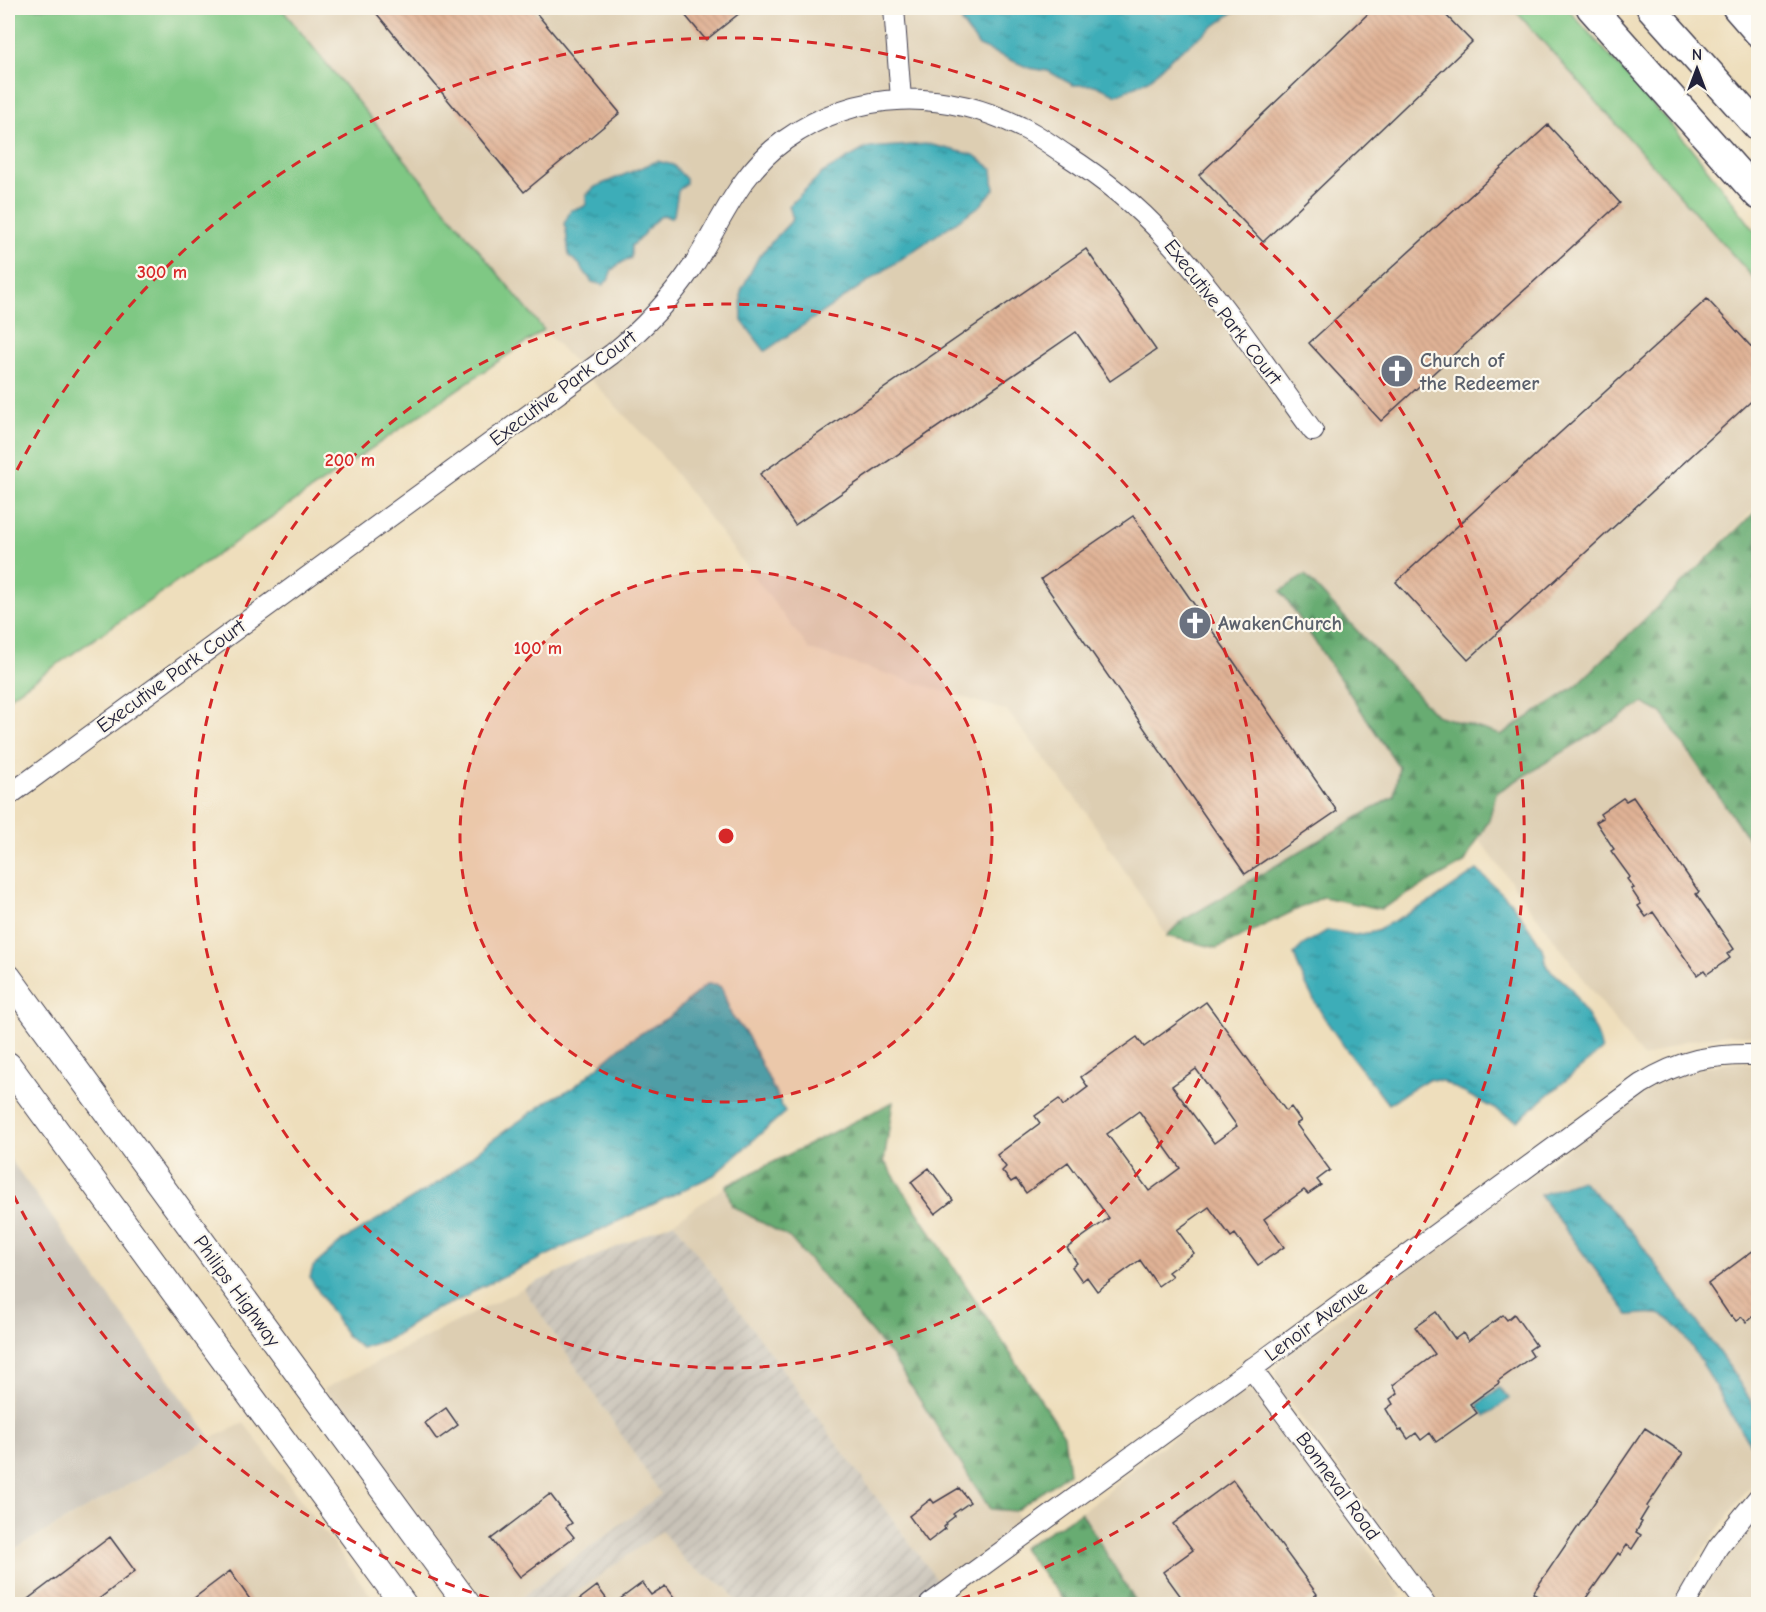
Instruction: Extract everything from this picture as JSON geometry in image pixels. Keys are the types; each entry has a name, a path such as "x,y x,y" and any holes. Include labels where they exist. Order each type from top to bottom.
{"highway":[{"path":"1592,8 1758,195"},
{"path":"1651,8 1758,127"},
{"path":"1737,8 1758,32"},
{"path":"1709,142 1758,216"}],"main road":[{"name":"Philips Highway","path":"8,977 462,1603"},
{"path":"8,1065 403,1605"}],"street":[{"path":"894,8 901,99"},
{"name":"Executive Park Court","path":"8,796 618,350 670,297 699,256 739,187 753,170 785,141 818,120 863,104 901,99 927,99 995,115 1024,128 1099,176 1163,235 1198,274 1313,431"},
{"name":"Lenoir Avenue","path":"930,1605 1641,1083 1690,1060 1711,1056 1758,1055"},
{"name":"Bonneval Road","path":"1251,1368 1425,1605"},
{"path":"1688,1603 1718,1547 1758,1498"}],"shaded area":[{"path":"281,8 1513,8 1758,283 1758,505 1576,686 1501,735 1180,922 1167,936 1084,809 1007,711 810,650 658,451 544,330"},
{"path":"1643,703 1662,713 1758,853 1758,1036 1726,1034 1685,1041 1643,1058 1478,838 1489,820 1496,793"},
{"path":"1739,1062 1758,1065 1758,1479 1745,1492 1696,1560 1674,1604 1438,1604 1278,1386 1276,1371 1282,1359 1656,1084 1702,1067"},
{"path":"8,1156 211,1438 8,1553"},
{"path":"726,1186 732,1206 789,1238 891,1355 990,1509 1015,1511 1021,1524 940,1584 674,1222"},
{"path":"674,1222 940,1584 913,1604 738,1604 727,1588 687,1564 662,1531 567,1599 569,1604 513,1604 661,1494 523,1288"},
{"path":"523,1288 661,1494 513,1604 487,1604 324,1389"},
{"path":"1236,1392 1248,1392 1260,1397 1402,1596 1389,1604 1137,1604 1081,1512 1102,1497 1151,1454"},
{"path":"244,1423 377,1604 8,1604 8,1554 211,1438"},
{"path":"1758,1511 1758,1604 1699,1604 1720,1555"},
{"path":"662,1531 687,1564 727,1589 738,1604 569,1604 566,1599"}],"green space":[{"path":"8,8 281,8 544,330 8,698"},
{"path":"1513,8 1567,8 1689,145 1758,235 1758,283"},
{"path":"1758,509 1758,853 1662,713 1643,703 1496,793 1489,820 1464,863 1381,909 1323,897 1217,948 1167,936 1180,922 1394,796 1399,767 1281,591 1305,575 1436,715 1501,735 1576,686"},
{"path":"893,1102 884,1161 1064,1435 1069,1473 1015,1511 990,1509 891,1355 790,1238 732,1206 726,1186"},
{"path":"1081,1512 1137,1604 1067,1604 1022,1548"}],"water":[{"path":"962,8 1239,8 1172,57 1150,79 1117,95 1095,85 1073,85 1048,71 1029,68 979,46 962,23"},
{"path":"928,144 974,155 992,169 994,189 981,205 765,351 742,321 741,291 759,256 793,219 789,206 822,173 866,148"},
{"path":"657,161 673,165 686,179 686,183 678,191 674,215 670,218 664,215 659,217 631,246 631,258 614,268 603,285 592,282 579,264 569,256 564,224 571,210 586,205 586,195 595,187"},
{"path":"1477,870 1510,901 1528,926 1544,951 1547,967 1570,987 1596,1031 1602,1050 1517,1121 1442,1081 1428,1079 1388,1104 1322,1014 1311,995 1294,954 1303,945 1328,930 1355,935 1373,932 1432,901"},
{"path":"707,984 716,984 722,988 731,1015 747,1035 785,1112 714,1175 473,1291 468,1296 430,1312 389,1339 361,1348 346,1335 310,1278 313,1267 342,1241 441,1181 488,1143 551,1099 573,1088 628,1041 669,1017"},
{"path":"1581,1180 1635,1236 1730,1368 1754,1406 1758,1418 1758,1453 1735,1421 1698,1356 1673,1323 1657,1314 1629,1315 1540,1195"},
{"path":"1499,1388 1509,1398 1508,1400 1485,1416 1478,1405"}],"building":[{"path":"372,8 532,8 620,113 524,192"},
{"path":"679,8 746,8 706,40"},
{"path":"1374,8 1439,8 1472,42 1263,242 1199,175"},
{"path":"1548,125 1620,203 1381,421 1309,343"},
{"path":"1086,249 1156,350 1110,381 1076,332 795,525 760,474"},
{"path":"1707,299 1758,354 1758,395 1468,660 1396,582"},
{"path":"1133,516 1337,811 1245,874 1041,579"},
{"path":"1633,797 1699,892 1696,894 1734,949 1727,954 1730,958 1707,974 1704,970 1697,975 1653,912 1646,917 1638,906 1641,904 1631,889 1634,888 1627,879 1630,877 1611,851 1614,849 1596,822 1603,818 1600,814 1623,798 1626,801"},
{"path":"1206,1002 1286,1111 1291,1107 1301,1121 1296,1124 1330,1170 1317,1180 1321,1185 1308,1194 1304,1190 1264,1219 1284,1247 1258,1265 1235,1234 1231,1237 1209,1207 1177,1230 1194,1253 1168,1272 1172,1276 1158,1286 1140,1260 1097,1291 1087,1277 1082,1281 1072,1267 1077,1263 1067,1248 1109,1218 1068,1162 1026,1193 1016,1179 1011,1182 1002,1171 1006,1167 997,1155 1040,1123 1035,1116 1059,1099 1063,1106 1088,1087 1081,1077 1137,1037 1144,1047","holes":["1196,1069 1237,1126 1214,1143 1172,1086","1139,1111 1180,1168 1149,1191 1107,1134"]},
{"path":"929,1168 953,1200 935,1214 911,1182"},
{"path":"1758,1247 1758,1312 1746,1322 1742,1317 1736,1321 1708,1284"},
{"path":"1436,1312 1455,1339 1463,1333 1468,1341 1503,1315 1507,1320 1514,1314 1536,1345 1529,1350 1533,1356 1470,1404 1477,1413 1436,1442 1430,1433 1421,1440 1416,1433 1408,1439 1402,1430 1399,1431 1386,1409 1393,1404 1390,1399 1398,1393 1393,1385 1435,1354 1415,1327"},
{"path":"446,1408 458,1425 437,1440 425,1423"},
{"path":"1645,1428 1683,1453 1647,1506 1636,1532 1641,1535 1632,1549 1627,1545 1620,1555 1618,1553 1581,1605 1550,1605 1533,1593"},
{"path":"1233,1480 1317,1594 1303,1605 1187,1605 1163,1572 1193,1550 1173,1524"},
{"path":"959,1488 970,1502 953,1514 955,1516 946,1523 945,1529 928,1542 909,1516 931,1499 934,1503"},
{"path":"550,1494 572,1523 566,1527 574,1537 520,1577 491,1539"},
{"path":"110,1537 135,1571 91,1605 20,1605"},
{"path":"230,1571 254,1605 185,1605"},
{"path":"642,1583 651,1595 665,1586 679,1605 612,1605"},
{"path":"597,1586 611,1605 572,1605"}],"place":[{"name":"Church of the Redeemer","path":"1397,371"},
{"name":"AwakenChurch","path":"1195,623"}]}
